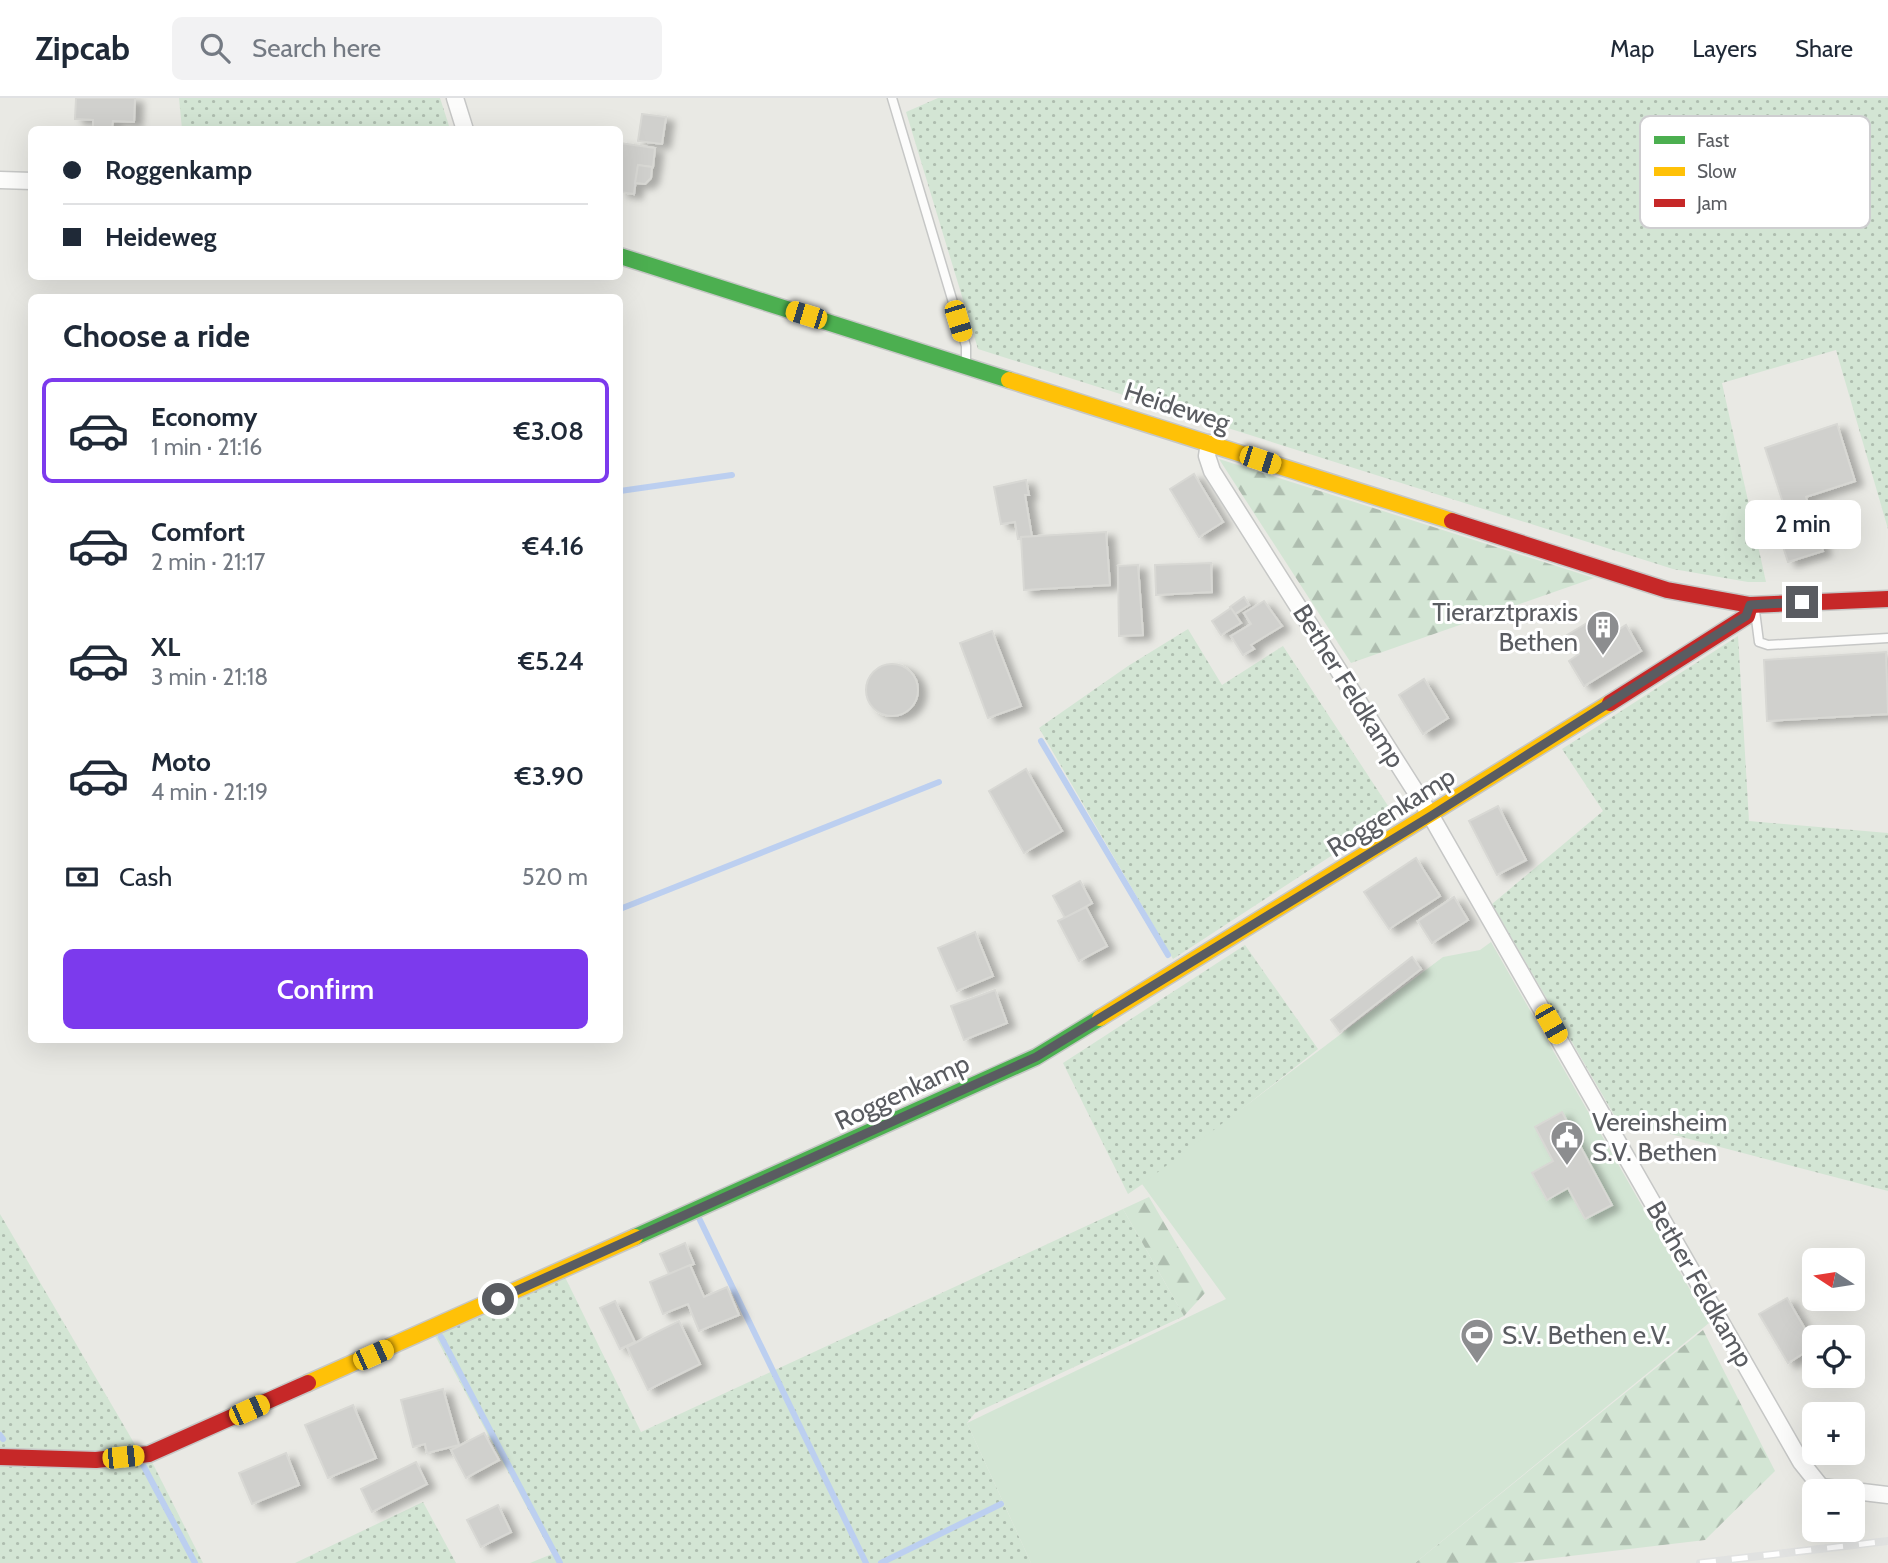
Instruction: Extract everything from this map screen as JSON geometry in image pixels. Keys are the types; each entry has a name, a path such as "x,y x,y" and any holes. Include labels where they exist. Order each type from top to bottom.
{"street":[{"path":"455,98 464,126"},
{"path":"0,180 28,181"},
{"name":"Heideweg","path":"623,257 1667,590 1752,605 1888,599"},
{"name":"Bether Feldkamp","path":"1209,443 1207,456 1212,471 1431,816 1801,1462 1821,1487 1888,1494"},
{"name":"Roggenkamp","path":"0,1457 96,1460 149,1454 847,1144 1036,1057 1431,816 1746,616 1752,605"}],"lane":[{"path":"892,98 966,346 966,365"},
{"path":"1752,605 1758,638 1762,644 1888,638"},
{"path":"1709,1299 1709,1323"}],"green space":[{"path":"179,98 440,98 449,126 182,126"},
{"path":"938,98 1888,98 1888,529 1836,350 1722,383 1766,582 1748,582 1673,569 978,349 906,112"},
{"path":"1219,459 1594,578 1351,663"},
{"path":"1188,629 1222,685 1283,646 1394,815 1173,959 1039,728 1128,666"},
{"path":"1738,636 1749,821 1888,833 1888,1191 1617,1120 1492,904 1603,811 1562,749"},
{"path":"1491,942 1709,1323 1415,1563 1031,1563 967,1423 1226,1299 1142,1184 1443,957 1480,950"},
{"path":"1245,945 1318,1049 1175,1162 1128,1194 1063,1063"},
{"path":"1149,1197 1205,1293 1184,1316 1123,1209"},
{"path":"1123,1209 1184,1316 975,1413 967,1423 1031,1563 530,1563 552,1554 434,1334 564,1275 641,1432"},
{"path":"0,1214 137,1448 94,1452 0,1448"},
{"path":"1703,1330 1775,1471 1705,1540 1512,1563 1415,1563"},
{"path":"152,1462 203,1563 0,1563 0,1464"},
{"path":"423,1502 456,1563 295,1563"}],"building":[{"path":"76,98 135,98 134,122 113,121 112,126 93,126 93,120 75,119"},
{"path":"642,114 666,117 662,144 638,141"},
{"path":"623,143 655,148 653,167 638,165 634,194 623,192"},
{"path":"638,165 652,167 651,178 645,184 635,183"},
{"path":"1837,424 1855,481 1806,497 1809,507 1787,515 1765,448"},
{"path":"1194,474 1223,522 1199,537 1170,489"},
{"path":"1026,480 1029,495 1025,495 1032,537 1018,539 1015,522 1001,524 994,487"},
{"path":"1809,507 1823,551 1788,562 1774,519"},
{"path":"1106,532 1110,585 1024,590 1021,537"},
{"path":"1211,563 1212,592 1156,595 1155,565"},
{"path":"1138,565 1143,635 1119,636 1118,566"},
{"path":"1244,597 1249,605 1235,614 1230,607"},
{"path":"1264,601 1282,626 1251,645 1254,649 1243,655 1231,636 1251,624 1244,613"},
{"path":"1231,608 1241,623 1221,635 1212,621"},
{"name":"Tierarztpraxis Bethen","path":"1587,623 1599,642 1626,625 1641,651 1584,686 1569,661 1579,654 1567,635"},
{"path":"992,631 1021,706 988,718 960,643"},
{"path":"1886,652 1888,714 1767,721 1764,660"},
{"path":"892,664 902,666 910,672 916,680 916,700 910,708 902,714 892,716 882,714 874,708 868,700 866,690 868,680 874,672 882,666"},
{"path":"1424,679 1448,718 1423,734 1399,695"},
{"path":"1026,769 1062,831 1024,853 989,791"},
{"path":"1498,806 1526,860 1497,875 1469,821"},
{"path":"1416,858 1440,896 1389,929 1364,892"},
{"path":"1080,881 1092,903 1065,918 1053,896"},
{"path":"1454,897 1468,920 1432,943 1418,921"},
{"path":"1086,907 1107,946 1079,961 1058,921"},
{"path":"975,932 993,976 957,991 938,948"},
{"path":"1412,957 1421,969 1340,1032 1331,1020"},
{"path":"995,990 1007,1023 964,1040 951,1006"},
{"name":"Vereinsheim S.V. Bethen","path":"1562,1112 1612,1205 1585,1219 1568,1188 1547,1200 1532,1173 1553,1161 1535,1127"},
{"path":"685,1243 694,1264 669,1274 660,1254"},
{"path":"690,1265 704,1297 727,1287 739,1315 699,1331 688,1304 663,1314 650,1282"},
{"path":"1787,1298 1803,1325 1802,1354 1788,1363 1759,1314"},
{"path":"615,1301 635,1342 620,1349 600,1308"},
{"path":"679,1321 700,1364 648,1390 627,1347"},
{"path":"443,1389 459,1445 427,1453 425,1444 413,1447 401,1400"},
{"path":"353,1405 376,1458 328,1478 305,1425"},
{"path":"484,1433 499,1460 466,1478 451,1450"},
{"path":"286,1453 299,1485 252,1504 239,1473"},
{"path":"416,1462 427,1484 372,1512 361,1489"},
{"path":"498,1505 511,1532 481,1547 467,1520"}],"waterway":[{"path":"623,491 732,475"},
{"path":"1041,741 1168,955"},
{"path":"623,908 939,782"},
{"path":"698,1216 866,1563"},
{"path":"441,1337 560,1563"},
{"path":"0,1435 3,1439"},
{"path":"142,1463 195,1563"},
{"path":"881,1563 1001,1504"}],"railway":[{"path":"1700,1563 1888,1541"}],"traffic: fast":[{"path":"623,257 1009,380"},
{"path":"635,1237 1036,1057 1100,1018"}],"traffic: slow":[{"path":"1009,380 1452,521"},
{"path":"1100,1018 1610,703"},
{"path":"308,1383 635,1237"}],"traffic: jam":[{"path":"1452,521 1667,590 1750,605 1888,599"},
{"path":"1610,703 1747,616 1750,605"},
{"path":"0,1457 96,1460 149,1454 308,1383"}],"place":[{"name":"Tierarztpraxis Bethen","path":"1603,657"},
{"name":"Vereinsheim S.V. Bethen","path":"1567,1167"},
{"name":"S.V. Bethen e.V.","path":"1477,1365"}],"route":[{"path":"498,1299 1036,1057 1453,803 1746,616 1750,605 1802,602"}]}
